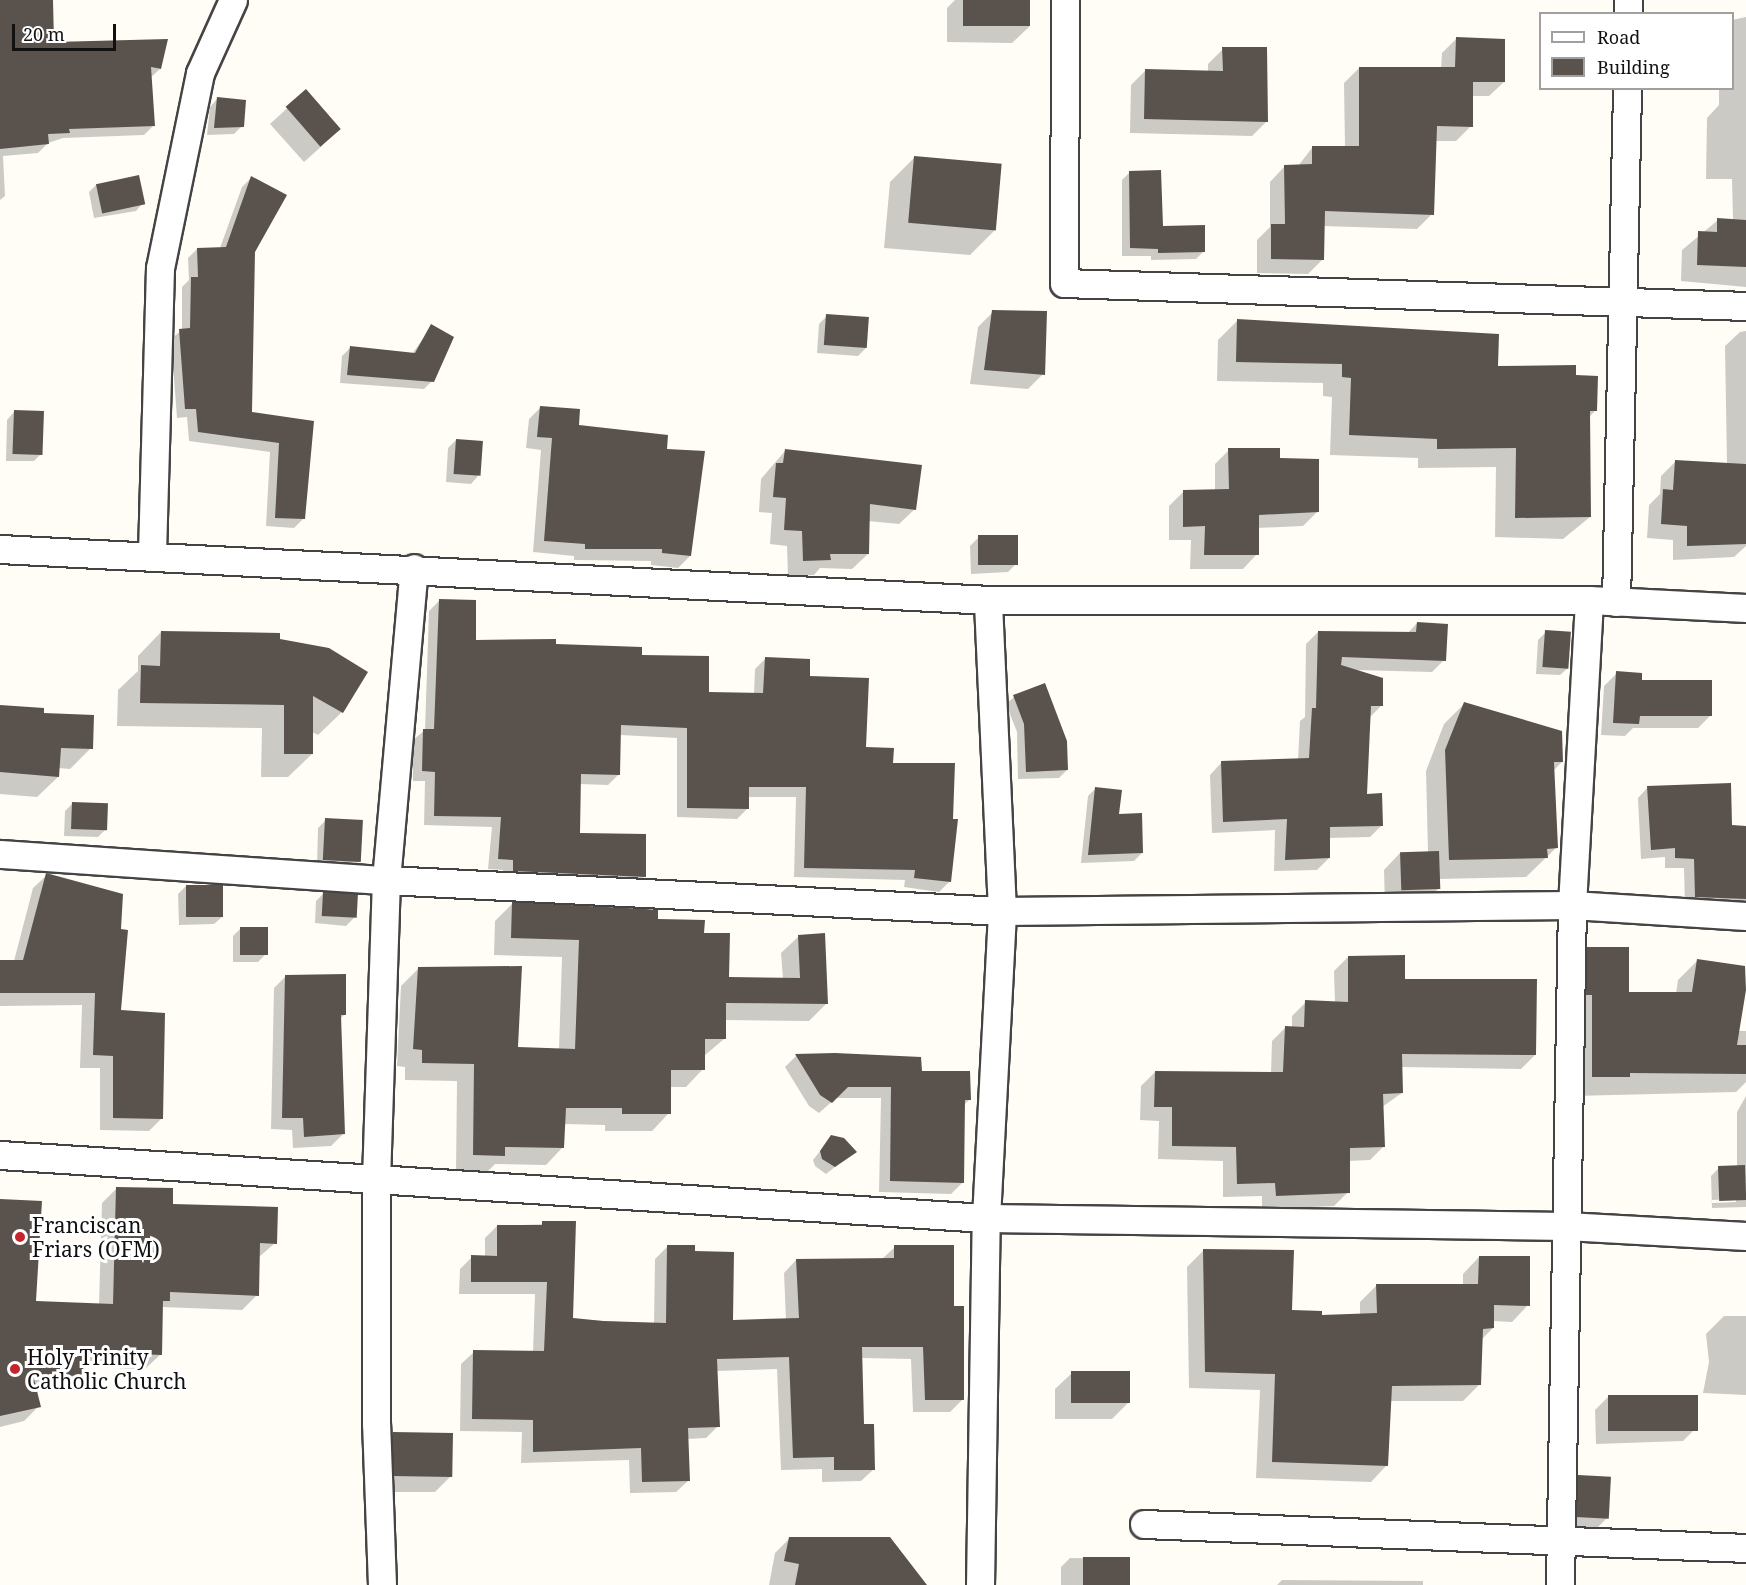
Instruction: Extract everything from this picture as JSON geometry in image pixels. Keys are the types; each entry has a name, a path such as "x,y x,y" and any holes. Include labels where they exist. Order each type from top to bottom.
{"street":[{"path":"152,554 160,268 200,73 233,0"},
{"path":"1065,0 1064,284 1624,304 1746,306"},
{"path":"1616,602 1627,90"},
{"path":"0,549 152,554 988,600 1589,600 1746,608"},
{"path":"382,1585 376,1424 376,1180 386,880 414,568"},
{"path":"980,1585 986,1218 1002,911 988,600"},
{"path":"1560,1585 1572,905 1589,600"},
{"path":"0,854 386,880 1002,911 1572,905 1746,916"},
{"path":"0,1155 986,1218 1566,1226 1746,1236"},
{"path":"1144,1524 1560,1538 1746,1548"}],"building":[{"path":"0,0 53,0 54,42 168,39 161,69 151,67 155,126 69,129 70,133 48,134 49,144 0,149"},
{"path":"963,0 1030,0 1030,26 963,26"},
{"path":"1456,37 1505,39 1505,82 1473,82 1473,127 1437,126 1434,215 1325,211 1324,260 1271,259 1271,224 1285,224 1284,165 1312,164 1312,146 1359,146 1359,67 1455,67"},
{"path":"1222,47 1267,47 1268,122 1144,119 1145,69 1223,71"},
{"path":"306,89 341,129 320,147 286,107"},
{"path":"217,97 246,100 244,127 214,128"},
{"path":"914,156 1002,164 996,230 908,223"},
{"path":"1161,170 1163,226 1205,225 1205,252 1158,253 1158,249 1130,248 1129,171"},
{"path":"139,175 145,204 102,213 96,184"},
{"path":"251,176 287,195 255,252 252,412 314,421 305,519 275,518 279,443 198,432 196,409 185,409 179,329 190,328 191,277 198,277 197,248 226,247"},
{"path":"1717,218 1746,220 1746,267 1697,265 1698,231 1717,232"},
{"path":"992,310 1047,311 1045,375 984,370"},
{"path":"826,314 869,317 867,348 824,345"},
{"path":"1237,319 1499,334 1498,366 1576,365 1576,375 1598,376 1597,411 1590,411 1591,517 1515,518 1516,448 1437,449 1437,439 1349,435 1351,378 1342,377 1342,364 1236,362"},
{"path":"431,324 454,337 434,382 347,375 350,346 415,353"},
{"path":"540,406 580,409 579,425 668,435 667,449 705,451 691,556 662,553 662,549 585,549 585,544 544,541 552,438 537,437"},
{"path":"14,410 44,411 42,455 12,454"},
{"path":"456,439 483,441 480,476 454,474"},
{"path":"1228,448 1280,448 1280,458 1319,459 1319,512 1259,515 1259,555 1204,555 1205,526 1183,527 1183,490 1229,489"},
{"path":"785,449 922,465 916,510 870,504 869,554 830,554 831,560 803,561 802,531 784,530 786,498 773,497 776,463 783,463"},
{"path":"1675,460 1746,464 1746,544 1687,546 1687,526 1661,524 1663,489 1673,490"},
{"path":"978,535 1018,535 1018,565 978,565"},
{"path":"439,599 476,600 476,640 556,639 556,644 642,647 642,655 709,656 709,692 763,693 765,657 810,659 810,676 869,678 866,747 894,748 893,763 955,763 953,819 958,819 951,882 914,878 915,870 804,868 806,787 749,787 749,809 687,808 687,728 621,725 620,775 581,774 580,833 646,834 646,877 513,871 513,860 498,859 501,817 434,816 435,772 422,771 423,729 434,729"},
{"path":"1417,622 1448,624 1446,661 1342,657 1341,665 1383,678 1383,706 1371,706 1367,794 1382,793 1383,826 1330,827 1330,858 1285,860 1287,819 1223,822 1221,761 1309,758 1312,708 1316,708 1318,631 1416,632"},
{"path":"1545,630 1571,632 1568,669 1542,667"},
{"path":"161,631 280,633 280,639 329,648 368,672 343,713 313,696 313,754 284,754 284,705 140,703 141,665 160,666"},
{"path":"1616,671 1642,673 1642,680 1712,680 1712,716 1640,716 1639,724 1613,723"},
{"path":"1045,683 1067,741 1068,770 1026,772 1024,724 1013,695"},
{"path":"1464,702 1562,731 1563,762 1554,762 1558,848 1547,849 1548,858 1449,860 1445,750"},
{"path":"0,705 44,708 44,713 94,715 93,749 61,748 59,777 0,772"},
{"path":"1731,783 1732,825 1746,826 1746,899 1695,897 1694,859 1675,858 1675,848 1651,850 1647,786"},
{"path":"1095,787 1122,790 1119,814 1142,813 1143,853 1088,855"},
{"path":"72,802 108,803 107,830 71,829"},
{"path":"325,818 363,820 361,862 323,860"},
{"path":"1439,851 1440,889 1401,890 1400,852"},
{"path":"46,873 123,894 121,929 128,930 121,1010 165,1013 163,1119 113,1118 113,1056 93,1055 95,993 0,993 0,960 23,960"},
{"path":"186,885 223,885 223,917 186,917"},
{"path":"323,892 358,894 357,918 322,916"},
{"path":"512,902 658,910 658,919 705,920 704,933 730,933 729,977 800,978 798,935 825,933 828,1004 726,1003 726,1039 705,1039 705,1070 671,1070 671,1114 622,1114 622,1108 566,1108 564,1148 505,1147 505,1156 473,1155 474,1064 422,1063 422,1050 413,1049 418,967 522,966 518,1047 575,1049 579,940 511,938"},
{"path":"240,927 268,927 268,955 240,955"},
{"path":"1587,947 1629,947 1629,992 1692,992 1697,959 1745,966 1746,990 1737,1045 1746,1045 1746,1074 1630,1073 1630,1077 1592,1077 1592,995 1586,995"},
{"path":"1405,955 1405,979 1537,979 1536,1055 1402,1054 1403,1093 1383,1094 1385,1147 1350,1148 1350,1193 1276,1196 1275,1183 1237,1184 1236,1147 1172,1146 1172,1107 1154,1107 1155,1071 1283,1072 1285,1026 1304,1027 1305,1000 1348,1002 1348,956"},
{"path":"346,974 346,1015 341,1015 345,1134 304,1137 303,1118 282,1118 285,975"},
{"path":"835,1053 921,1057 922,1071 970,1071 971,1100 965,1100 964,1183 890,1181 891,1087 848,1087 832,1103 820,1095 795,1054"},
{"path":"831,1135 844,1138 857,1152 835,1167 822,1159 820,1151"},
{"path":"1745,1165 1746,1200 1719,1201 1718,1166"},
{"path":"116,1187 173,1188 173,1204 278,1207 277,1244 260,1243 259,1296 170,1292 170,1301 163,1301 162,1355 84,1352 83,1376 33,1375 41,1407 0,1416 0,1199 42,1201 36,1301 113,1304"},
{"path":"542,1221 576,1221 573,1318 603,1321 666,1323 667,1245 695,1245 695,1251 734,1252 733,1320 799,1318 796,1259 894,1258 894,1245 954,1245 954,1306 964,1306 964,1400 925,1400 923,1347 862,1347 864,1424 874,1424 875,1470 834,1470 834,1457 793,1458 789,1357 717,1359 720,1427 688,1428 690,1481 642,1482 641,1448 533,1452 533,1420 472,1419 473,1350 544,1351 547,1282 471,1282 471,1255 497,1256 497,1225 542,1225"},
{"path":"1203,1249 1294,1250 1292,1310 1322,1311 1322,1315 1377,1313 1376,1284 1478,1284 1479,1256 1530,1256 1530,1306 1494,1305 1494,1328 1483,1329 1481,1385 1392,1386 1388,1466 1272,1462 1275,1374 1205,1372"},
{"path":"1071,1371 1130,1371 1130,1403 1071,1403"},
{"path":"1608,1395 1698,1395 1698,1431 1608,1431"},
{"path":"393,1432 453,1433 452,1477 392,1476"},
{"path":"1578,1475 1611,1477 1609,1519 1576,1517"},
{"path":"789,1537 890,1537 927,1585 795,1585 799,1564 784,1561"},
{"path":"1083,1557 1130,1557 1130,1585 1083,1585"}],"place":[{"name":"Franciscan Friars (OFM)","path":"20,1237"},
{"name":"Holy Trinity Catholic Church","path":"15,1369"}]}
